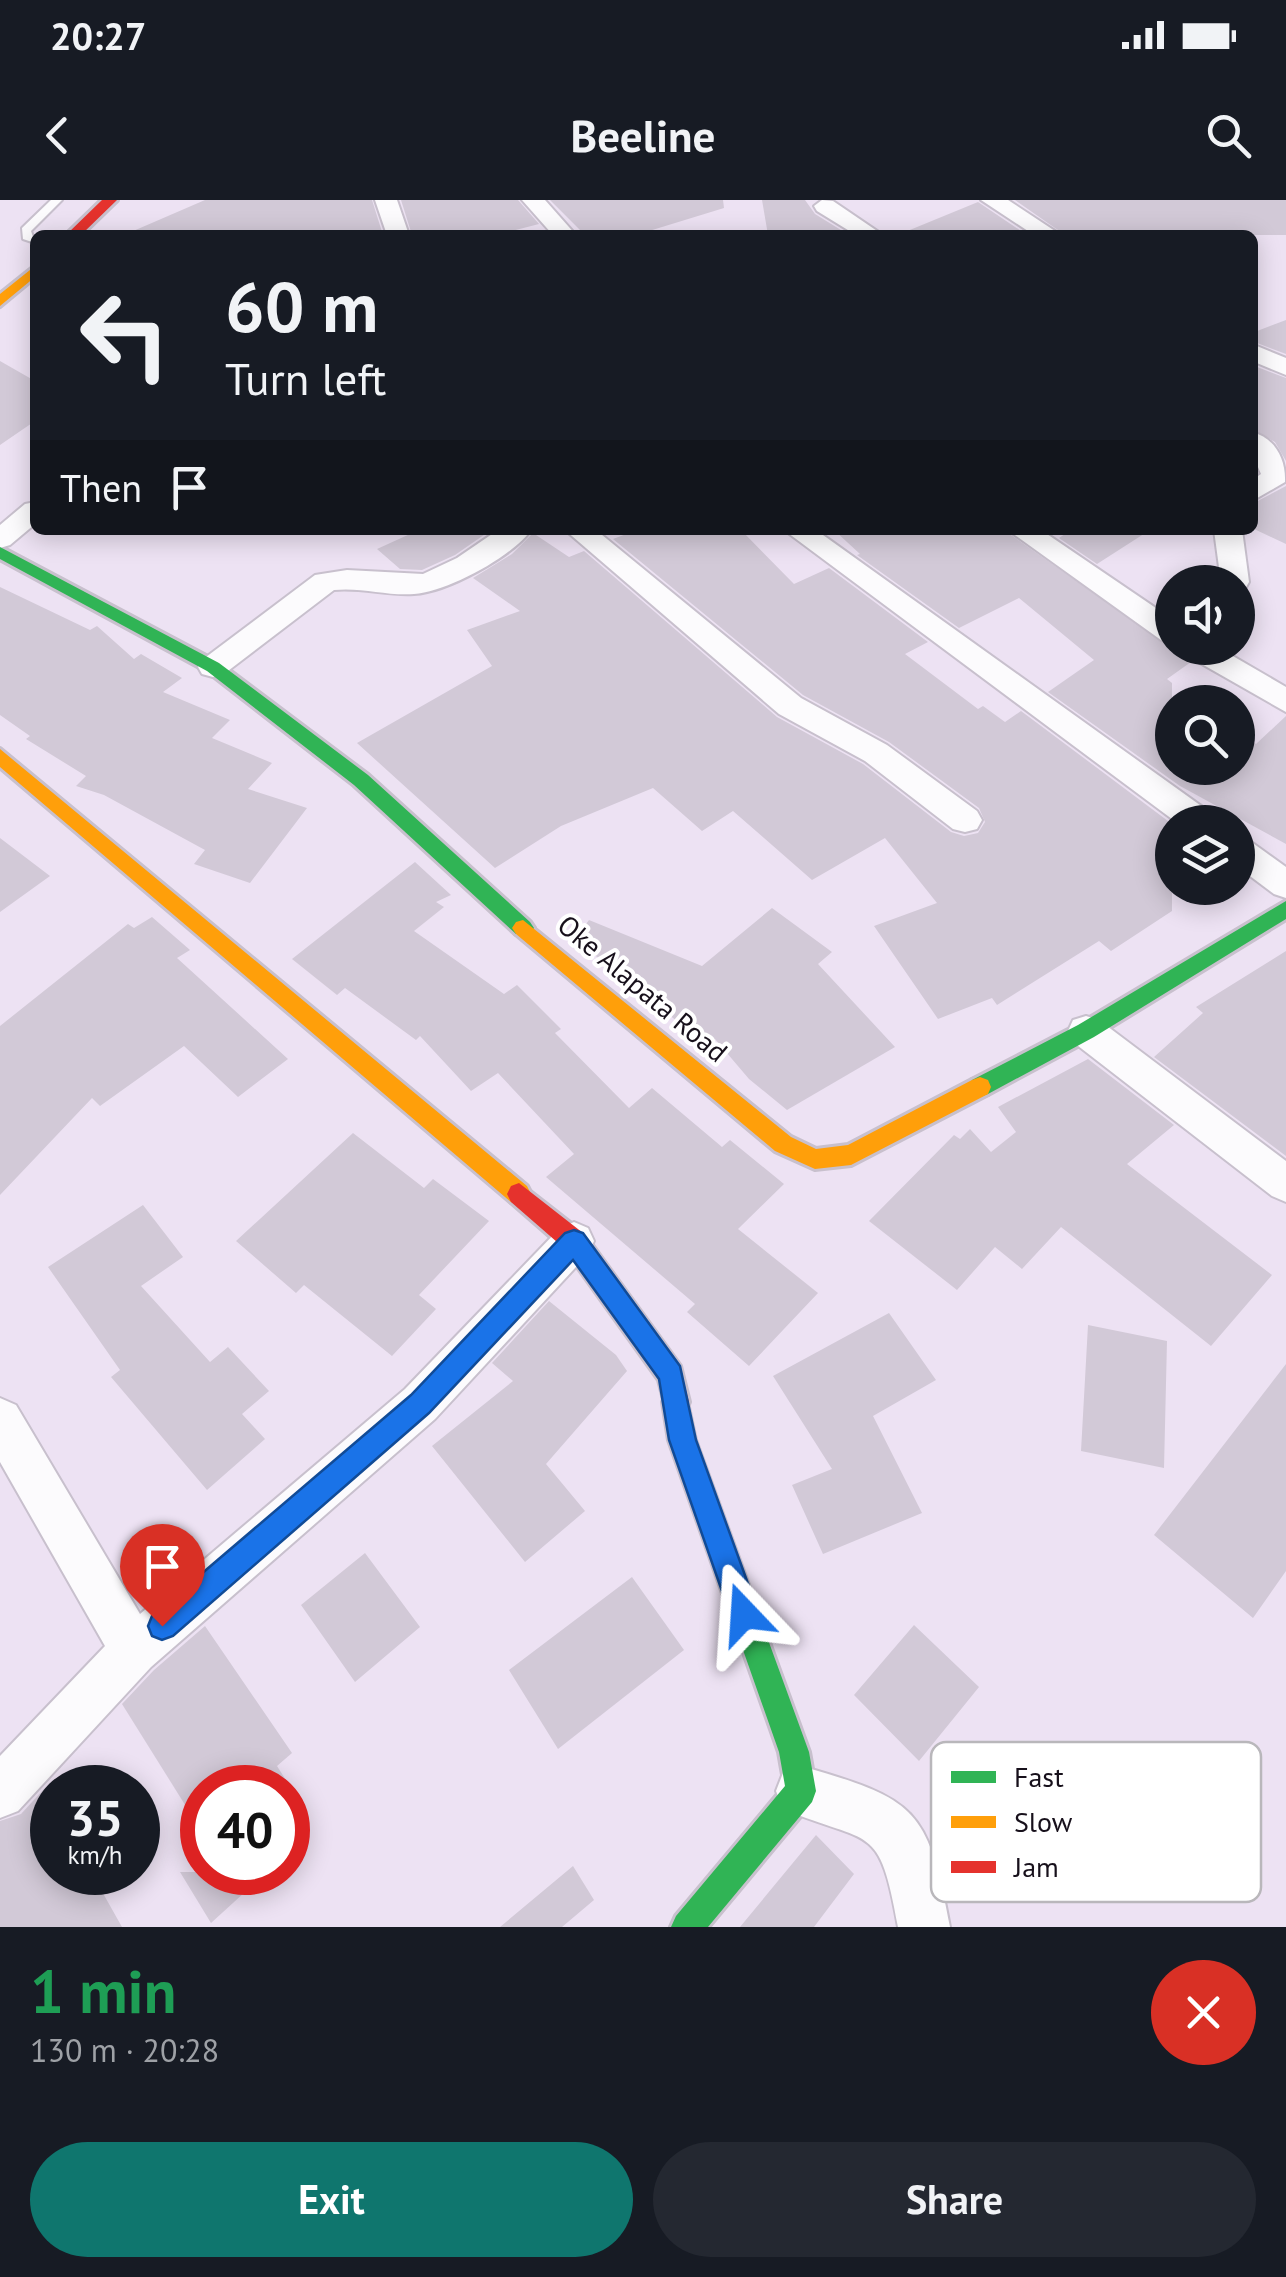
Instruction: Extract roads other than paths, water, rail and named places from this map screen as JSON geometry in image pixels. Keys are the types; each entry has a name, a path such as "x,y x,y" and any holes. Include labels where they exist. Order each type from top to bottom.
{"main road":[{"path":"79,230 110,200"},
{"path":"0,302 30,275"},
{"name":"Oke Alapata Road","path":"0,552 213,667 360,780 551,952 784,1144 815,1159 852,1154 1086,1031 1286,910"},
{"path":"0,756 574,1241 671,1375 682,1440 794,1752 801,1791 687,1927"}],"street":[{"path":"386,200 396,230"},
{"path":"533,200 560,230"},
{"path":"992,200 1042,230"},
{"path":"825,206 864,230"},
{"path":"1258,354 1286,367"},
{"path":"1258,445 1266,451 1275,476 1258,489"},
{"path":"0,539 30,514"},
{"path":"213,667 324,582 343,578 410,585 431,582 509,535"},
{"path":"585,535 790,706 876,752 965,820"},
{"path":"805,535 1176,805"},
{"path":"1030,535 1155,618"},
{"path":"1229,535 1233,565"},
{"path":"1225,665 1286,701"},
{"path":"1255,862 1286,885"},
{"path":"1086,1031 1286,1184"},
{"path":"0,1793 134,1650 420,1404 574,1241"},
{"path":"0,1420 134,1650"},
{"path":"801,1791 867,1809 904,1836 924,1927"}],"lane":[{"path":"30,238 26,230 57,200"}]}
